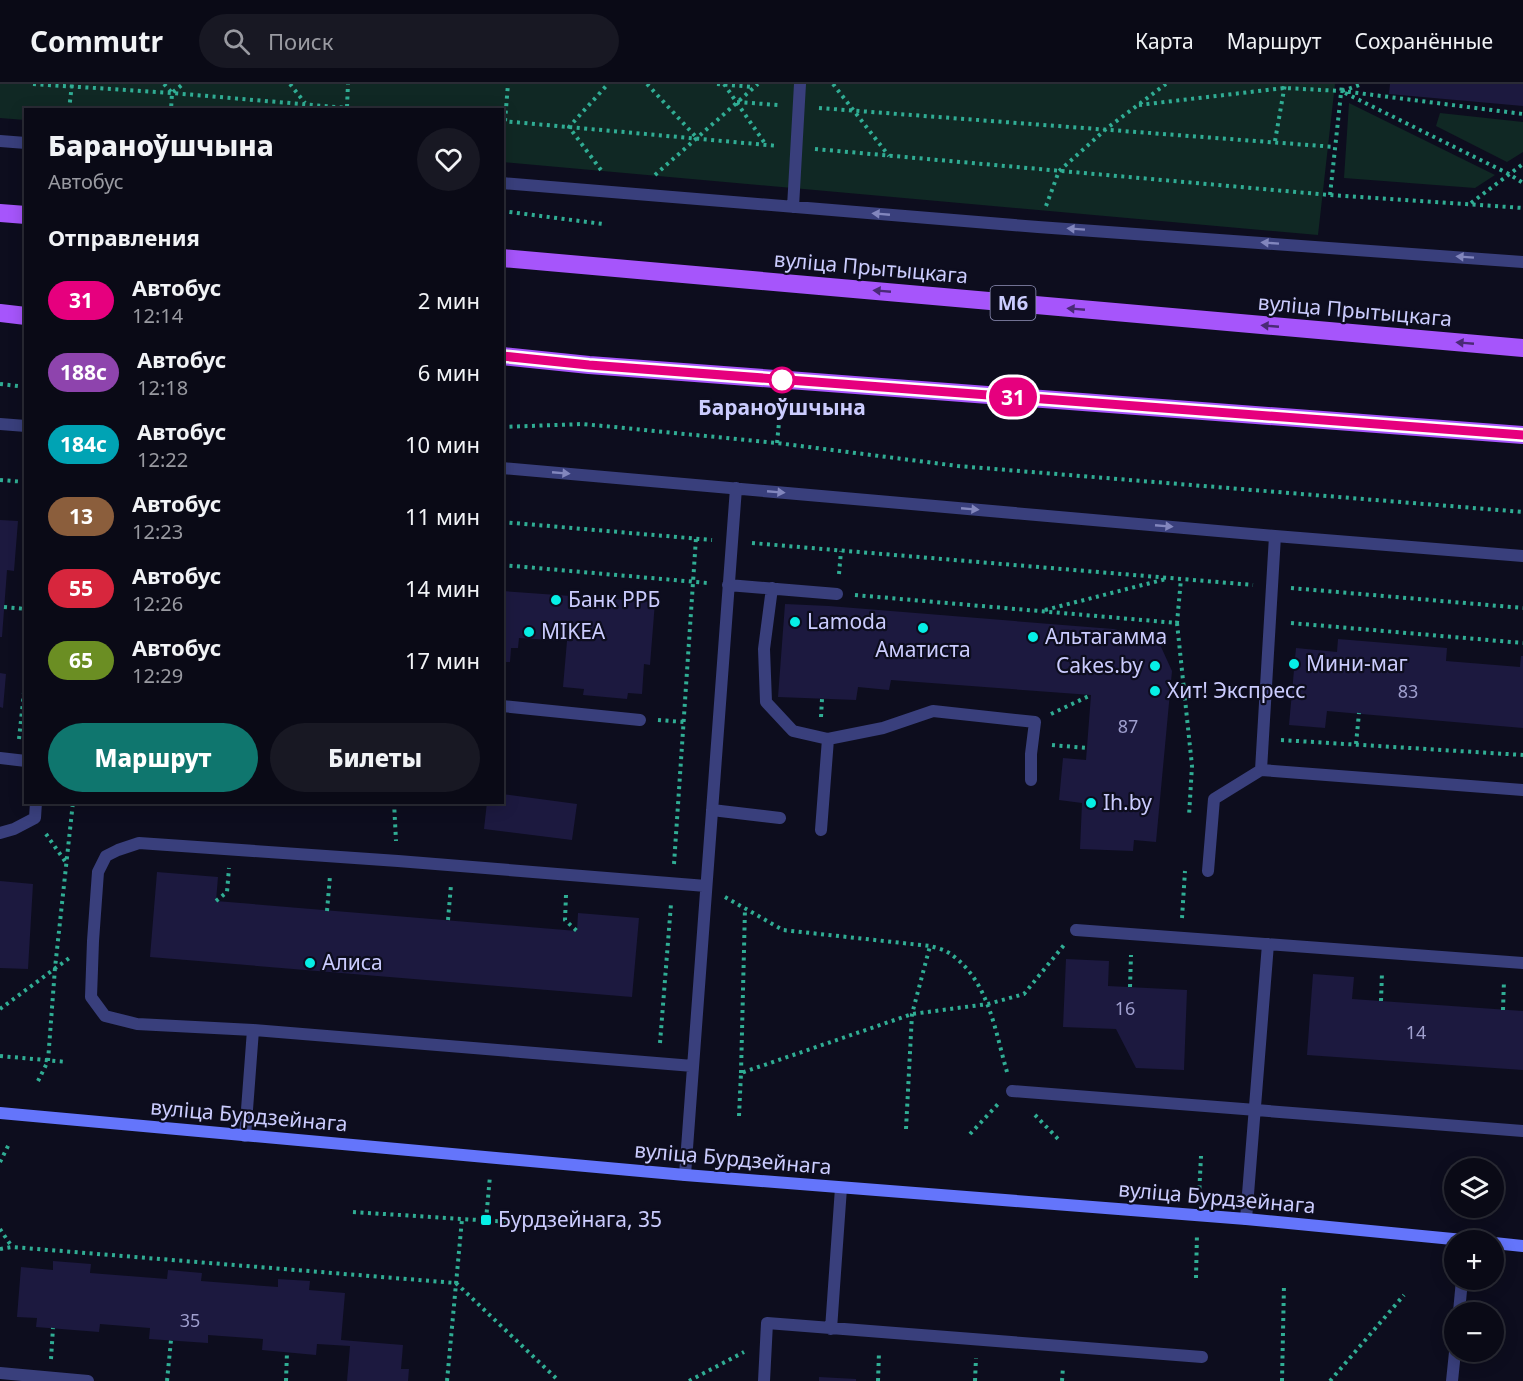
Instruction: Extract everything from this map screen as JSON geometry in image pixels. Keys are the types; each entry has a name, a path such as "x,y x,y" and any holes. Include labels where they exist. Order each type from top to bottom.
{"main road":[{"path":"0,213 24,215"},
{"name":"вуліца Прытыцкага","path":"504,258 1523,348"},
{"path":"0,314 24,316"},
{"path":"504,356 589,365 1523,435"}],"street":[{"name":"вуліца Бурдзейнага","path":"0,1113 685,1175 1246,1219 1444,1238"},
{"path":"1504,1244 1523,1246"}],"lane":[{"path":"793,207 800,84"},
{"path":"0,141 24,143"},
{"path":"504,183 1038,227 1523,262"},
{"path":"0,424 24,426"},
{"path":"504,468 1523,556"},
{"path":"685,1175 736,488"},
{"path":"1261,770 1275,536"},
{"path":"728,585 837,594"},
{"path":"772,588 764,649 766,702 793,731 828,739 883,728 933,711 1035,722 1031,780"},
{"path":"504,706 640,720"},
{"path":"821,830 828,739"},
{"path":"0,758 24,761"},
{"path":"1208,871 1214,799 1261,770 1523,790"},
{"path":"0,833 14,829 35,818 36,804"},
{"path":"712,810 780,818"},
{"path":"693,1066 253,1030 138,1024 105,1016 91,998 93,941 98,872 106,856 139,843 706,886"},
{"path":"1076,930 1523,963"},
{"path":"1246,1219 1268,944"},
{"path":"244,1136 253,1030"},
{"path":"1012,1090 1523,1131"},
{"path":"831,1329 840,1188"},
{"path":"764,1381 767,1323 1202,1357"},
{"path":"1452,1381 1454,1362"},
{"path":"0,1373 88,1381"}],"path":[{"path":"33,84 355,108"},
{"path":"164,84 172,93 171,108"},
{"path":"172,93 183,84"},
{"path":"290,84 306,104"},
{"path":"347,107 348,84"},
{"path":"508,84 504,121 1330,195 1523,208"},
{"path":"569,127 609,84"},
{"path":"646,84 697,139"},
{"path":"717,84 756,86"},
{"path":"725,84 766,145"},
{"path":"833,84 889,156"},
{"path":"1038,227 1059,171 1106,129 1166,84"},
{"path":"1330,195 1342,84"},
{"path":"1342,91 1362,84"},
{"path":"69,108 71,86"},
{"path":"634,193 756,86"},
{"path":"1139,105 1284,86 1523,114"},
{"path":"1275,141 1284,86"},
{"path":"1342,91 1523,183"},
{"path":"737,102 1335,147"},
{"path":"569,127 618,192"},
{"path":"1471,204 1523,164"},
{"path":"504,211 603,224"},
{"path":"777,443 783,380"},
{"path":"0,384 24,387"},
{"path":"504,427 583,424 777,443 958,466 1523,512"},
{"path":"0,480 24,482"},
{"path":"504,522 1523,608"},
{"path":"659,1062 696,538"},
{"path":"840,551 837,594 1177,623"},
{"path":"504,565 728,585"},
{"path":"1041,611 1169,578"},
{"path":"1181,579 1177,623 1192,766 1189,819"},
{"path":"4,607 24,609"},
{"path":"1270,622 1523,643"},
{"path":"10,738 19,739 24,693"},
{"path":"1035,722 1091,695"},
{"path":"1356,744 1359,713"},
{"path":"1263,739 1523,755"},
{"path":"1033,743 1087,748"},
{"path":"38,1081 48,1061 55,968 74,804"},
{"path":"394,804 398,861"},
{"path":"35,818 67,865"},
{"path":"216,902 227,892 230,849"},
{"path":"327,911 332,856"},
{"path":"448,920 453,866"},
{"path":"1182,910 1186,870"},
{"path":"568,875 565,920 577,931"},
{"path":"706,886 783,930 930,946 951,953 972,974 988,1004 1012,1090 1061,1142"},
{"path":"739,1116 745,908"},
{"path":"741,1072 912,1014 988,1004 1024,994 1076,930"},
{"path":"1130,987 1132,934"},
{"path":"0,1009 93,941"},
{"path":"906,1129 912,1014 930,946"},
{"path":"1381,1001 1383,952"},
{"path":"1503,1010 1506,962"},
{"path":"0,1056 67,1062"},
{"path":"970,1134 1012,1090"},
{"path":"0,1162 10,1142"},
{"path":"486,1220 492,1158"},
{"path":"353,1212 509,1222"},
{"path":"447,1381 462,1219"},
{"path":"0,1229 12,1247"},
{"path":"0,1249 12,1247 456,1283 559,1381"},
{"path":"1282,1381 1284,1284"},
{"path":"1330,1381 1404,1295"},
{"path":"50,1377 53,1328"},
{"path":"878,1381 881,1332"},
{"path":"167,1381 171,1340"},
{"path":"689,1381 766,1341"},
{"path":"286,1381 287,1352"}],"green space":[{"path":"0,84 1335,84 1318,235 504,162 504,108 24,108 24,120 0,118"},
{"path":"1349,103 1495,175 1475,188 1344,178"},
{"path":"1440,113 1523,122 1523,152 1507,162 1436,126"}],"building":[{"path":"1390,84 1523,84 1523,106 1389,94"},
{"path":"0,520 18,521 14,571 7,570 2,637 0,637"},
{"path":"504,591 655,602 650,665 644,664 642,694 628,693 627,699 583,695 584,689 563,687 567,641 519,638 518,648 511,648 510,662 504,662"},
{"path":"785,604 1113,629 1157,638 1172,671 1156,842 1134,840 1133,851 1080,849 1082,803 1059,800 1063,758 1086,760 1091,695 891,680 889,690 858,687 856,700 778,697"},
{"path":"1338,639 1447,648 1446,661 1520,667 1521,656 1523,656 1523,728 1327,711 1325,728 1289,725 1296,648 1337,652"},
{"path":"0,673 6,674 3,708 0,707"},
{"path":"504,794 577,804 572,840 484,829 487,804 504,804"},
{"path":"157,872 218,877 216,901 577,931 578,913 639,918 632,997 150,957"},
{"path":"0,881 33,884 28,969 0,968"},
{"path":"1066,959 1109,961 1108,986 1187,990 1184,1070 1136,1068 1116,1029 1063,1027"},
{"path":"1313,974 1354,977 1352,999 1523,1011 1523,1070 1307,1055"},
{"path":"53,1261 91,1264 90,1273 167,1279 168,1270 202,1273 201,1281 278,1287 278,1279 310,1281 309,1290 345,1293 341,1340 403,1345 401,1369 409,1369 408,1381 347,1381 350,1346 317,1344 316,1355 262,1350 263,1339 208,1335 208,1343 149,1339 150,1328 100,1324 99,1332 36,1327 37,1318 17,1317 21,1267 53,1270"},
{"path":"819,1377 856,1379 856,1381 819,1381"}],"bus line":[{"name":"31","path":"504,356 589,365 1523,435"}],"place":[{"name":"Бараноўшчына","path":"782,380"},
{"name":"Банк РРБ","path":"556,600"},
{"name":"Lamoda","path":"795,622"},
{"name":"Аматиста","path":"923,628"},
{"name":"MIKEA","path":"529,632"},
{"name":"Альтагамма","path":"1033,637"},
{"name":"Мини-маг","path":"1294,664"},
{"name":"Cakes.by","path":"1155,666"},
{"name":"Хит! Экспресс","path":"1155,691"},
{"name":"Ih.by","path":"1091,803"},
{"name":"Алиса","path":"310,963"},
{"name":"Бурдзейнага, 35","path":"486,1220"}]}
